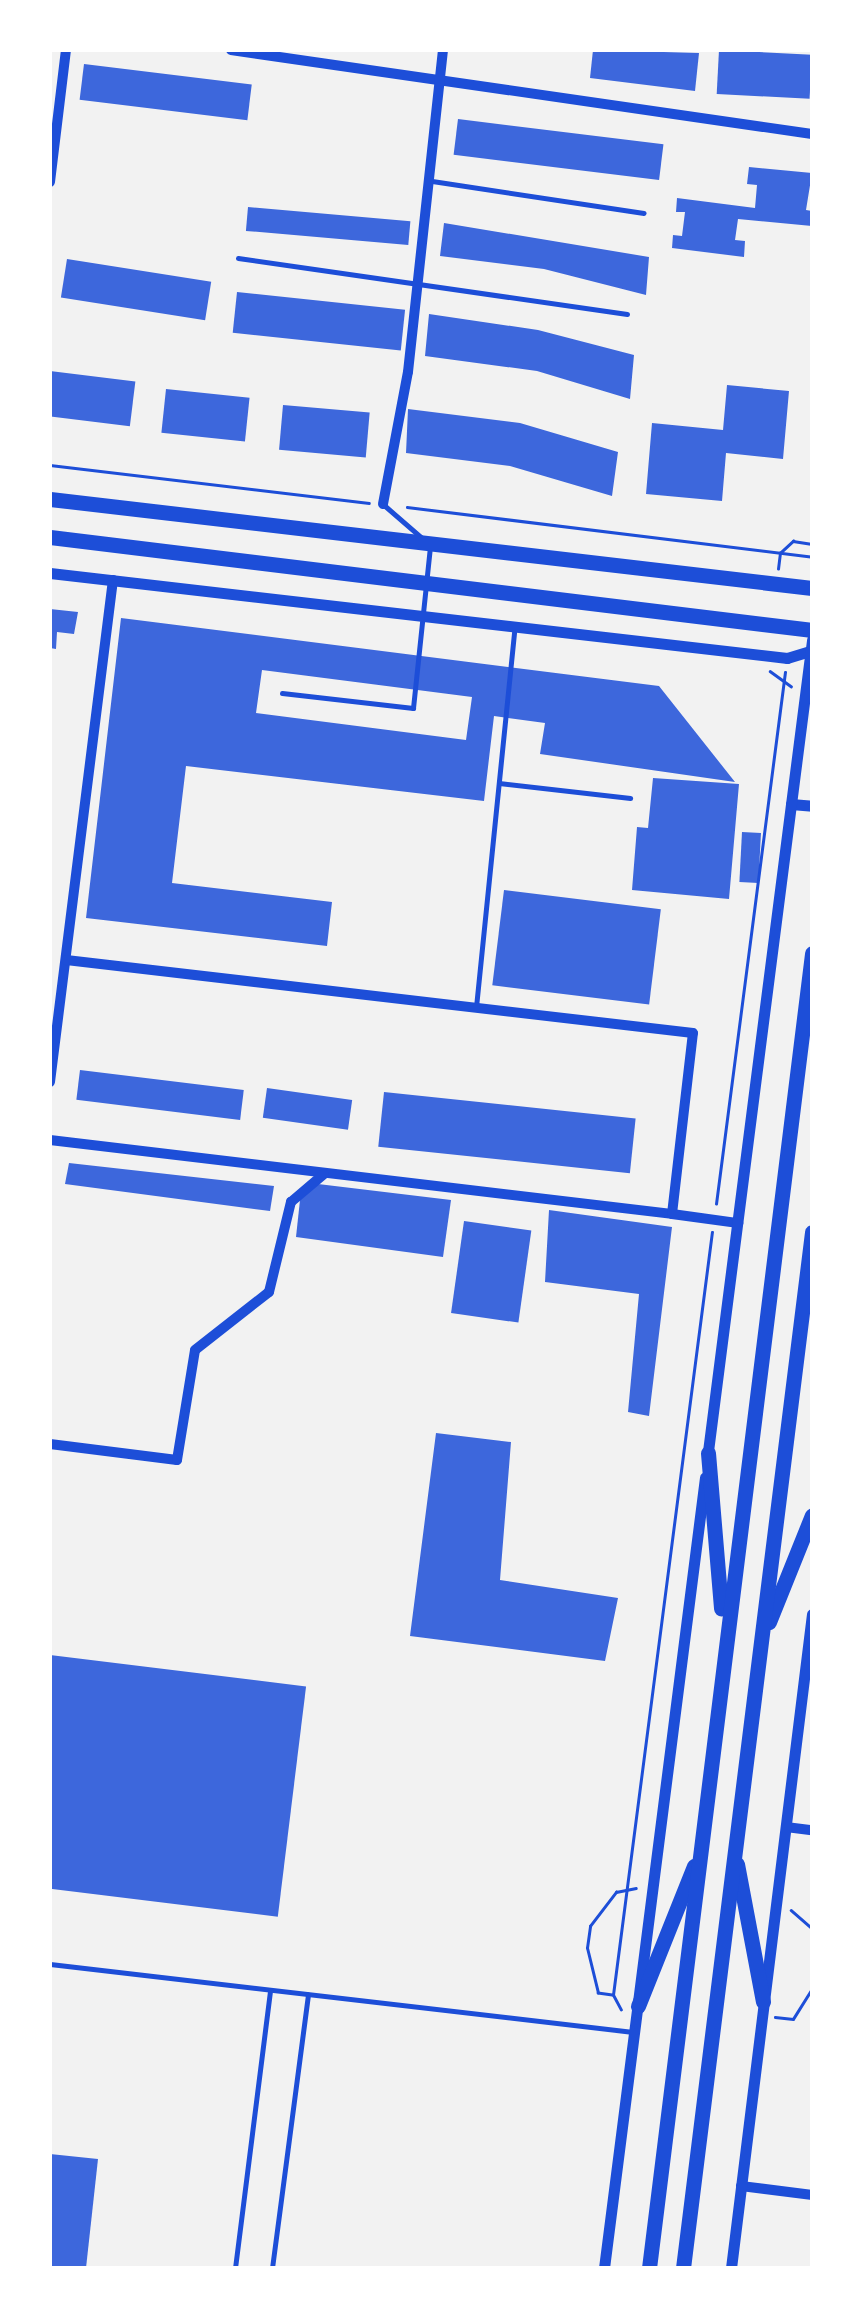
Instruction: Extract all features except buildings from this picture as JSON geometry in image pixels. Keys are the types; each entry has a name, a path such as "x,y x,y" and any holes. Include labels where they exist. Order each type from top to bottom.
{"main road":[{"path":"50,499 812,588"},
{"path":"50,537 812,630"},
{"path":"649,2268 812,953"},
{"path":"683,2268 812,1232"},
{"path":"708,1452 724,1641"},
{"path":"760,1644 812,1515"},
{"path":"638,2006 703,1844"},
{"path":"734,1848 762,2002"}],"street":[{"path":"50,182 66,50"},
{"path":"232,50 439,84 812,134"},
{"path":"382,504 418,281 443,50"},
{"path":"50,573 787,658 811,645"},
{"path":"50,1082 113,580"},
{"path":"604,2268 811,645"},
{"path":"791,804 812,806"},
{"path":"66,960 692,1033 672,1214"},
{"path":"50,1140 738,1223"},
{"path":"50,1444 177,1460 195,1350 269,1292 291,1202 324,1174"},
{"path":"730,2268 812,1614"},
{"path":"786,1826 812,1830"},
{"path":"740,2186 812,2195"}],"lane":[{"path":"429,181 644,213"},
{"path":"238,258 627,314"},
{"path":"282,693 413,708 430,546 382,504"},
{"path":"476,1008 514,627"},
{"path":"498,783 630,798"},
{"path":"50,1964 634,2032"},
{"path":"235,2268 270,1990"},
{"path":"272,2268 308,1994"}],"path":[{"path":"50,464 812,557"},
{"path":"793,541 812,544"},
{"path":"634,2032 613,1995 787,658"},
{"path":"793,2019 812,1988"},
{"path":"598,1993 613,1995"}]}
